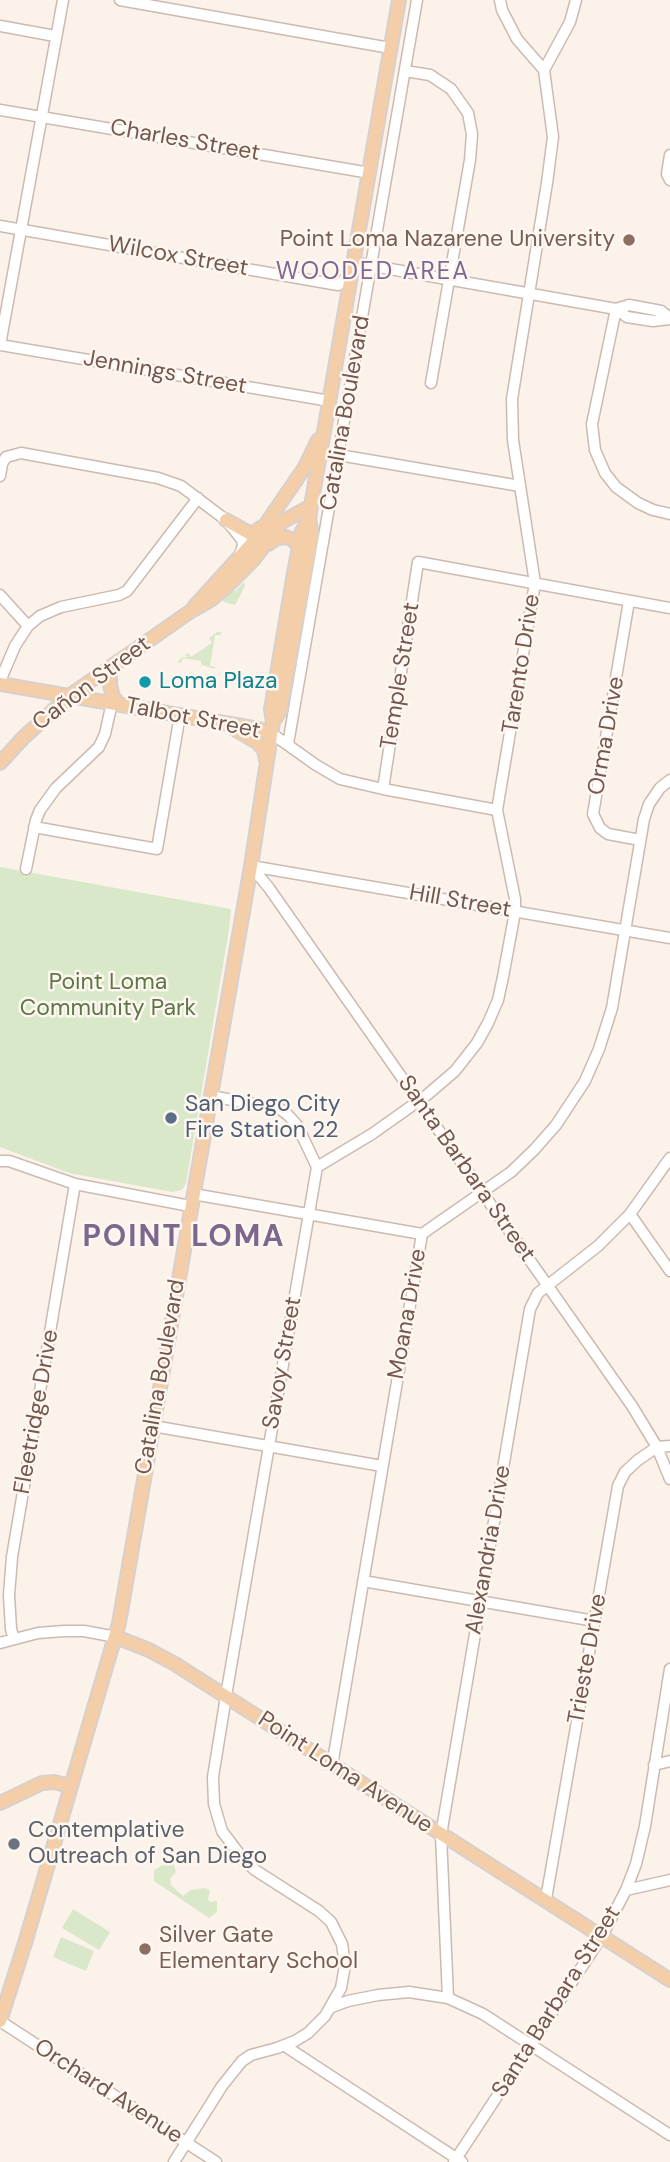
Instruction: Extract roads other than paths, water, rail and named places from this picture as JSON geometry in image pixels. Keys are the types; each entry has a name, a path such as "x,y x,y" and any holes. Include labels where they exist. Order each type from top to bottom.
{"main road":[{"name":"Catalina Boulevard","path":"272,728 280,711 312,534 309,520 311,506 399,0"},
{"name":"Cañon Street","path":"191,611 270,520 305,467 326,424"},
{"name":"Cañon Street","path":"0,764 23,737 69,696 212,599 264,546 282,522 311,506"},
{"path":"226,520 248,533 257,531 270,520"},
{"name":"Catalina Boulevard","path":"0,2021 116,1637 251,866 272,728 271,709 302,531 309,520"},
{"path":"264,546 277,538 286,537 294,540 299,548"},
{"path":"114,665 110,675 115,702"},
{"name":"Talbot Street","path":"0,683 259,729 272,728"},
{"path":"223,723 257,742 264,750 267,763"},
{"name":"Point Loma Avenue","path":"116,1637 164,1657 670,1980"},
{"path":"0,1803 41,1783 54,1782 70,1786"}],"street":[{"path":"0,345 63,0"},
{"path":"120,0 390,48"},
{"name":"Catalina Boulevard","path":"288,744 417,0"},
{"path":"500,0 502,10 517,39 544,70 570,22 576,0"},
{"path":"0,26 55,36"},
{"name":"Tarento Drive","path":"317,1167 372,1134 455,1071 467,1058 488,1023 498,1000 503,977 515,899 497,810 535,583 511,413 553,137 544,70"},
{"path":"405,71 430,75 446,85 463,103 472,126 472,149 431,383"},
{"name":"Charles Street","path":"0,110 370,173"},
{"path":"670,155 667,174 670,180"},
{"name":"Wilcox Street","path":"0,226 338,285 352,273"},
{"path":"352,273 362,264 616,309 627,317 653,321 670,318"},
{"path":"616,309 592,424 595,450 605,473 616,487 638,503 670,514"},
{"name":"Jennings Street","path":"0,345 330,401"},
{"path":"0,476 6,457 21,453 158,478 181,486 226,520 242,540 243,546 235,562"},
{"path":"339,455 520,486"},
{"path":"0,683 15,646 28,626 40,616 61,607 127,591 198,498"},
{"name":"Temple Street","path":"383,789 418,562 535,583"},
{"path":"535,583 670,608"},
{"path":"0,595 28,626"},
{"name":"Orma Drive","path":"629,601 593,814 600,828 608,834 640,841"},
{"path":"26,869 40,810 50,794 99,747 115,702"},
{"path":"34,827 157,849 180,715"},
{"name":"Talbot Street","path":"272,728 288,744 340,779 497,810"},
{"name":"Moana Drive","path":"332,1766 422,1234 511,1172 556,1125 585,1081 612,1008 644,819 649,804 660,788 670,780"},
{"name":"Hill Street","path":"251,866 670,938"},
{"name":"Santa Barbara Street","path":"251,866 637,1413 657,1447 670,1479"},
{"path":"211,1096 280,1109 297,1125 317,1167"},
{"name":"Alexandria Drive","path":"449,1998 441,1835 530,1309 538,1293 598,1246 630,1214 670,1158"},
{"path":"4,1161 75,1184 310,1214 422,1234"},
{"name":"Savoy Street","path":"317,1167 213,1786 219,1823 243,1859 255,1870 319,1911 336,1930 342,1944 345,1965 341,1988 332,2007"},
{"name":"Fleetridge Drive","path":"14,1639 9,1595 12,1557 75,1184"},
{"path":"630,1214 670,1271"},
{"path":"153,1426 382,1466"},
{"path":"657,1447 670,1446"},
{"name":"Trieste Drive","path":"546,1899 618,1486 625,1472 657,1447"},
{"path":"363,1581 595,1621"},
{"name":"Point Loma Avenue","path":"0,1643 71,1630 116,1637"},
{"name":"Santa Barbara Street","path":"457,2161 603,1936 626,1890 636,1864 670,1669"},
{"path":"654,1765 670,1761"},
{"path":"626,1890 670,1880"},
{"path":"174,2162 222,2086 246,2057 285,2046 308,2033 332,2007 378,1995 409,1992 449,1998 483,2014 670,2135"},
{"name":"Orchard Avenue","path":"0,2021 216,2162"},
{"path":"285,2046 457,2161"}],"place":[{"name":"Point Loma Nazarene University","path":"629,240"},
{"name":"Loma Plaza","path":"145,682"},
{"name":"San Diego City Fire Station 22","path":"171,1118"},
{"name":"Contemplative Outreach of San Diego","path":"14,1844"},
{"name":"Silver Gate Elementary School","path":"145,1949"}],"district":[{"name":"WOODED AREA","path":"373,273"},
{"name":"POINT LOMA","path":"184,1238"}],"park label":[{"name":"Point Loma Community Park","path":"108,996"}]}
